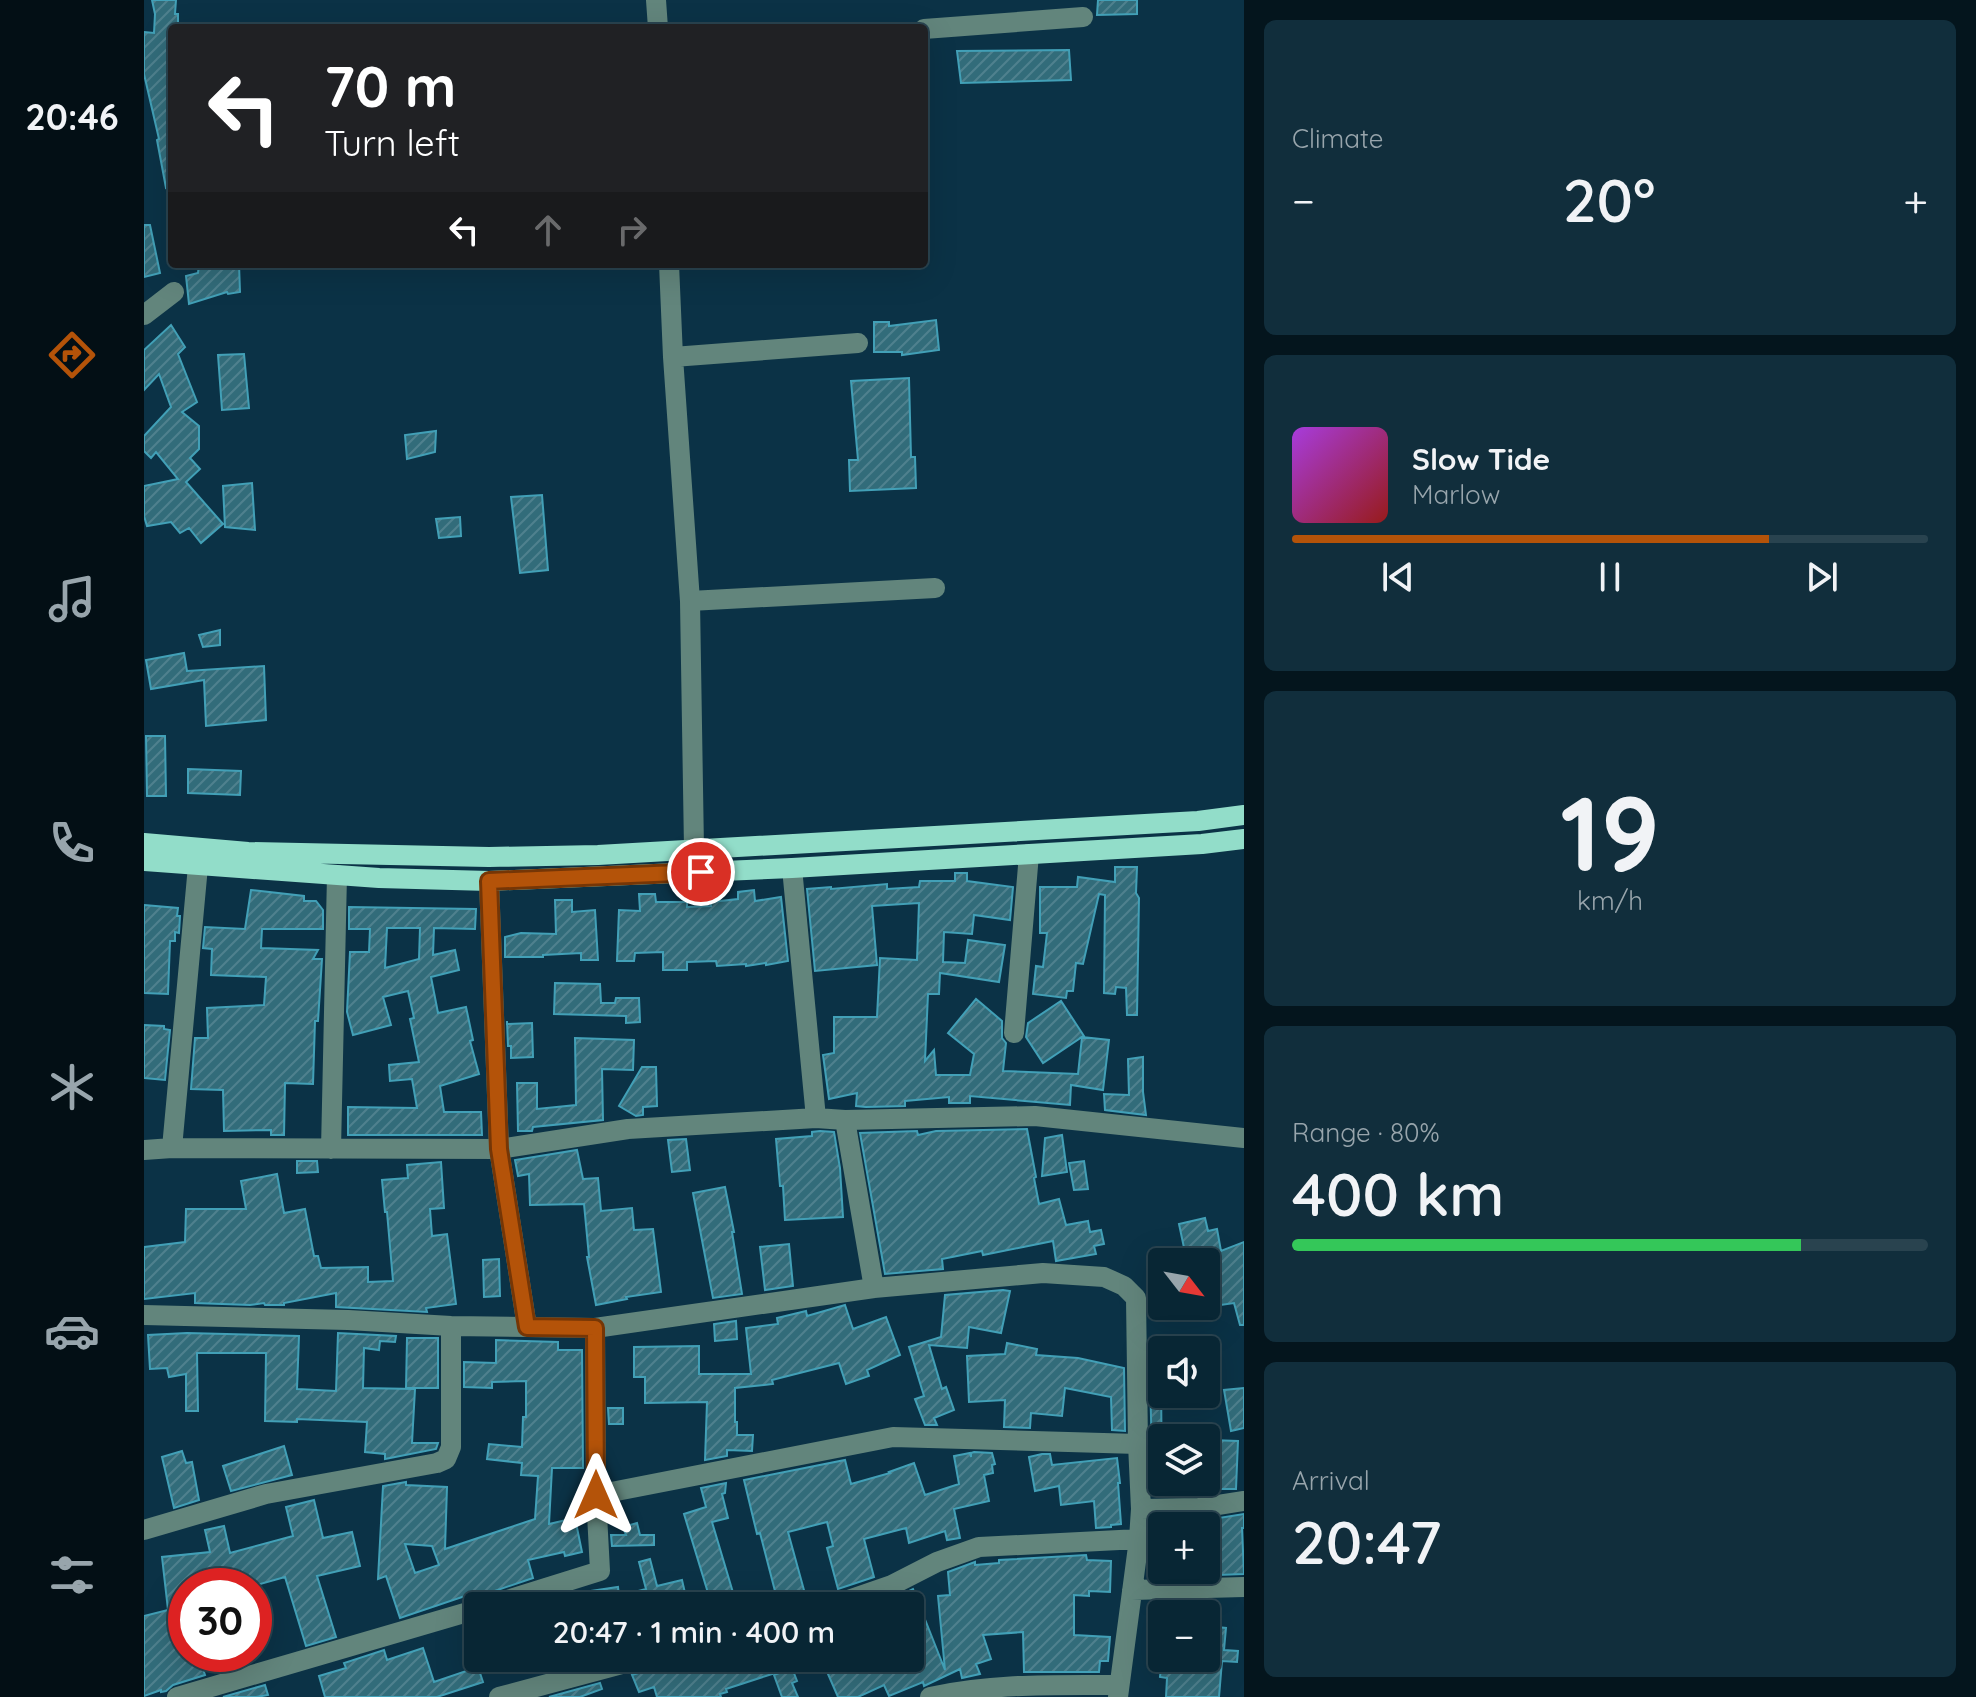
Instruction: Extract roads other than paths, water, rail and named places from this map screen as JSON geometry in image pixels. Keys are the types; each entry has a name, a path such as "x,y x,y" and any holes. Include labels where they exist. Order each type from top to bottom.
{"main road":[{"path":"144,843 248,852 383,856 598,855 1182,822 1244,815"},
{"path":"144,861 337,875 489,881 792,868 1244,839"}],"street":[{"path":"656,0 658,24"},
{"path":"928,29 1083,17"},
{"path":"669,268 690,601 694,849"},
{"path":"144,315 174,292"},
{"path":"673,357 858,343"},
{"path":"690,601 935,588"},
{"path":"1014,1033 1029,854"},
{"path":"172,1148 198,866"},
{"path":"792,868 816,1118"},
{"path":"331,1149 337,875"},
{"path":"489,881 499,1149 527,1327"},
{"path":"144,1150 499,1149 628,1129 816,1118 1035,1116 1244,1138"},
{"path":"845,1120 874,1288"},
{"path":"144,1315 595,1328 874,1288 1043,1273 1104,1277 1124,1286 1136,1298 1141,1509 1119,1691 956,1691 930,1697"},
{"path":"144,1520 144,1530 266,1494 446,1459 451,1447 451,1326"},
{"path":"533,1592 600,1571 596,1495 595,1328"},
{"path":"596,1495 893,1437 1138,1444"},
{"path":"1141,1509 1199,1508 1244,1501"},
{"path":"872,1592 937,1562 979,1547 1139,1539"},
{"path":"1132,1590 1244,1587"},
{"path":"177,1697 464,1613"},
{"path":"499,1697 592,1672"}]}
